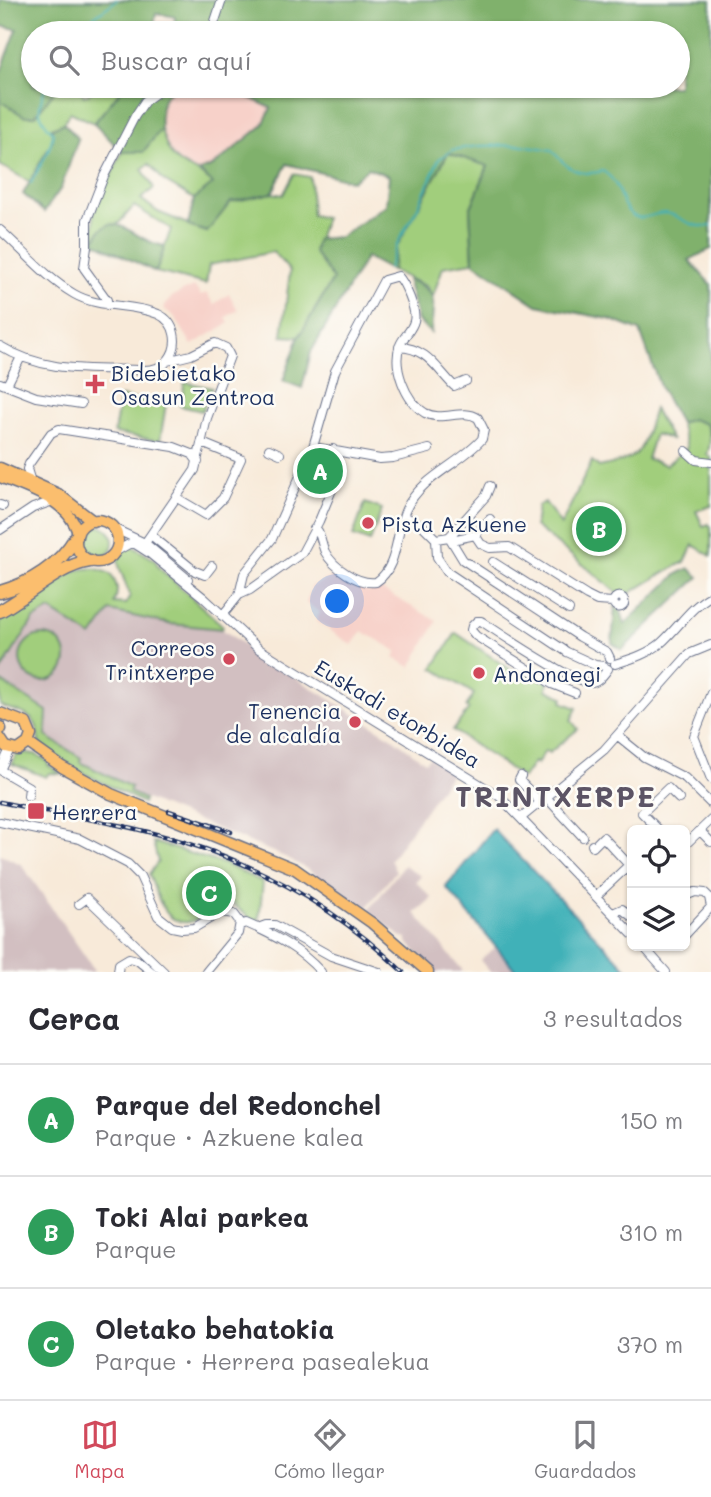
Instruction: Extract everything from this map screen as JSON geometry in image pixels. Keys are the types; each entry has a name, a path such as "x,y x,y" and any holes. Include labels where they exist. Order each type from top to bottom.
{"highway":[{"path":"0,592 23,584 44,571 64,554 77,535"},
{"path":"0,611 76,563 90,561"}],"main road":[{"path":"0,468 58,494 93,521"},
{"path":"0,477 53,501 72,518 77,535 77,549 90,561 105,561 115,552 118,539 113,528 103,521 93,521 82,526 77,535"},
{"path":"0,713 22,720 29,726 31,735 29,743 22,749 10,749 0,738"},
{"path":"0,729 5,722 13,719"},
{"path":"29,743 62,767 111,794 295,869 372,923 428,972"}],"street":[{"path":"215,21 222,0"},
{"path":"107,305 107,300 84,268 88,213 135,116 149,98"},
{"path":"0,230 67,290 88,300 157,314 167,321 173,330 175,342 167,361 156,369 144,370 42,365 2,347"},
{"path":"222,616 239,594 242,580 272,539 313,447 335,371 384,280 398,276 405,285 414,321 399,347 401,383 425,413 445,417 473,415 482,422 482,439 412,499 404,516 390,568 382,578 370,583 356,579 332,562 318,531 314,528"},
{"path":"145,543 191,478 198,462 207,418 229,362 229,352 215,343 191,355 167,361"},
{"path":"399,347 414,347 430,359 454,386 466,381"},
{"path":"21,357 3,384 36,397 81,404"},
{"path":"31,482 27,469 29,464 51,433 59,429 174,447 192,454 198,462"},
{"path":"177,498 206,515 223,498 242,459 202,443"},
{"path":"313,447 380,459 429,449"},
{"path":"269,449 280,454"},
{"path":"239,594 250,590 302,553 340,467 333,449"},
{"path":"686,451 696,460 711,462"},
{"path":"451,538 486,496 490,486"},
{"path":"0,530 33,508 53,501"},
{"path":"404,516 422,525 436,539 437,557 447,572 567,652 596,665 632,660 653,649 698,605 711,596"},
{"path":"436,539 475,535 489,519"},
{"name":"Euskadi etorbidea","path":"113,528 145,543 197,588 203,597"},
{"path":"475,535 481,544 490,548 509,547 586,597 613,602"},
{"path":"152,536 195,571 205,575 212,566"},
{"path":"451,538 463,560 607,652 610,663"},
{"name":"Euskadi etorbidea","path":"115,552 129,544 142,548 203,597 259,649 499,796 627,928"},
{"path":"493,562 569,610"},
{"path":"242,580 244,587 250,590"},
{"path":"575,693 552,684 476,636 471,626 481,621 556,668 589,683 598,680 610,663"},
{"path":"521,818 618,736 689,654 711,645"},
{"path":"711,693 694,736 711,779"},
{"path":"618,736 644,757 685,778 711,804"},
{"path":"10,749 0,770 29,787 28,796"},
{"path":"521,776 519,780 583,837"},
{"path":"654,825 642,813 668,788 679,799"},
{"path":"690,840 711,820"},
{"path":"0,822 80,839 128,864 140,876 158,916 172,927 194,928 224,911 234,914 240,925 238,933 206,972"},
{"path":"700,831 711,842"},
{"path":"592,845 593,847 604,836 629,864 596,896"},
{"path":"690,894 705,893 711,902 709,911 690,930"},
{"path":"79,904 87,898 164,972"},
{"path":"613,913 621,909 627,913"},
{"path":"240,925 246,923 288,944 321,972"},
{"path":"258,928 275,925 331,957 379,972"},
{"path":"647,951 666,972"},
{"path":"118,972 119,964 129,958 137,960 152,972"}],"shaded area":[{"path":"163,98 251,98 272,108 263,125 212,167 199,171 184,167 173,159 166,147 159,107"},
{"path":"195,287 201,296 206,293 214,304 229,294 238,310 226,317 229,323 192,345 174,316 163,308 172,297"},
{"path":"334,576 369,592 377,587 437,621 411,667 394,658 397,651 362,631 352,645 316,621 320,612 306,603 312,586"},
{"path":"50,610 92,636 109,611 170,624 222,629 257,654 391,737 425,762 429,758 452,772 390,860 396,871 367,907 356,900 353,902 309,870 285,857 129,792 131,787 79,762 81,758 46,736 47,711 0,681 0,672 33,620"},
{"path":"0,854 22,865 96,972 0,972"},
{"path":"404,865 421,876 416,882 432,898 415,913 464,972 436,972 407,942 407,938 400,936 369,910"},
{"path":"496,947 517,972 490,972 480,960"}],"green space":[{"path":"0,0 711,0 711,249 689,260 711,285 711,435 706,424 692,419 680,423 661,389 640,331 609,319 537,305 473,262 470,210 488,166 448,153 396,248 392,271 366,257 311,352 302,388 283,381 299,337 333,279 314,252 317,239 340,237 386,205 389,176 368,168 352,181 287,164 272,193 231,202 207,232 188,226 194,199 213,184 199,171 213,166 263,125 271,108 250,98 690,98 690,21 175,21 175,17 156,13 155,21 21,21 21,98 49,98 35,116 24,116 0,101 0,74 17,29 0,26"},
{"path":"49,98 115,98 94,123 70,112 64,123 52,128 53,141 30,182 0,165 0,101 24,116 35,116"},
{"path":"115,98 165,98 162,105 161,129 143,152 122,152 94,123"},
{"path":"64,123 78,139 61,188 44,212 23,194 52,141 52,128"},
{"path":"161,129 175,159 214,184 194,199 164,181 149,164 142,169 154,188 141,199 158,212 207,232 230,202 272,193 283,195 294,174 310,177 312,215 325,218 314,252 333,279 299,337 282,336 290,271 273,252 209,265 206,284 156,272 171,229 134,206 118,224 103,229 94,242 94,212 122,152 143,152"},
{"path":"448,153 488,166 470,210 473,262 443,267 433,296 426,286 392,271 396,248"},
{"path":"110,224 165,246 156,272 94,242 100,230"},
{"path":"407,279 430,293 433,305 431,333 418,321"},
{"path":"185,382 212,388 202,411 180,406"},
{"path":"120,397 166,404 160,441 114,433"},
{"path":"654,409 671,439 655,434 647,459 666,465 687,448 680,423 692,419 706,424 710,440 707,455 711,457 711,506 696,511 703,526 709,524 711,528 711,556 693,545 685,562 616,600 618,593 535,526 538,506 545,502 561,525 592,461 599,467 634,456 643,444"},
{"path":"313,449 332,451 337,466 325,495 298,484"},
{"path":"365,503 382,509 370,542 353,536"},
{"path":"97,526 108,531 113,542 108,553 97,558 86,553 81,542 86,531"},
{"path":"132,546 155,560 159,568 223,626 222,629 170,624 110,611 92,637 50,610 33,620 0,672 0,619 29,603 72,572 87,569 110,574 117,588 114,603 126,604 130,596 118,560 122,551"},
{"path":"689,568 699,577 622,650 612,643 615,607 621,611 625,624 677,574"},
{"path":"456,633 523,678 529,669 548,681 547,690 563,697 562,702 577,708 571,720 578,729 549,753 545,751 523,778 453,730 469,709 466,707 474,694 433,668"},
{"path":"43,635 59,642 66,658 59,674 43,681 27,674 20,658 27,642"},
{"path":"0,681 47,711 46,736 81,758 80,762 131,787 129,792 144,799 143,803 79,771 40,745 37,728 31,718 0,705"},
{"path":"17,754 35,754 62,774 49,773 46,777 12,764"},
{"path":"153,842 224,864 263,882 259,920 251,919 233,904 218,907 187,922 171,917 164,910 149,874 158,862"}],"water":[{"path":"493,829 629,972 517,972 446,887"}],"waterway":[{"path":"89,21 117,0"},
{"path":"31,183 47,153 53,133 41,116 42,98"},
{"path":"388,269 398,242 417,209 439,159 452,150 478,146 522,145 552,150 574,170 587,173 603,171 614,181 625,207 637,217 665,213 697,226 711,226"}],"railway":[{"path":"0,802 161,835 244,865 273,878 328,911 403,972"},
{"path":"169,811 231,832"}],"place":[{"name":"Bidebietako Osasun Zentroa","path":"95,384"},
{"name":"Parque del Redonchel","path":"320,471"},
{"name":"Pista Azkuene","path":"368,523"},
{"name":"Toki Alai parkea","path":"599,529"},
{"name":"Correos Trintxerpe","path":"229,659"},
{"name":"Andonaegi","path":"479,673"},
{"name":"Tenencia de alcaldía","path":"355,722"},
{"name":"Herrera","path":"36,811"},
{"name":"Oletako behatokia","path":"209,893"}],"district":[{"name":"TRINTXERPE","path":"556,796"}]}
